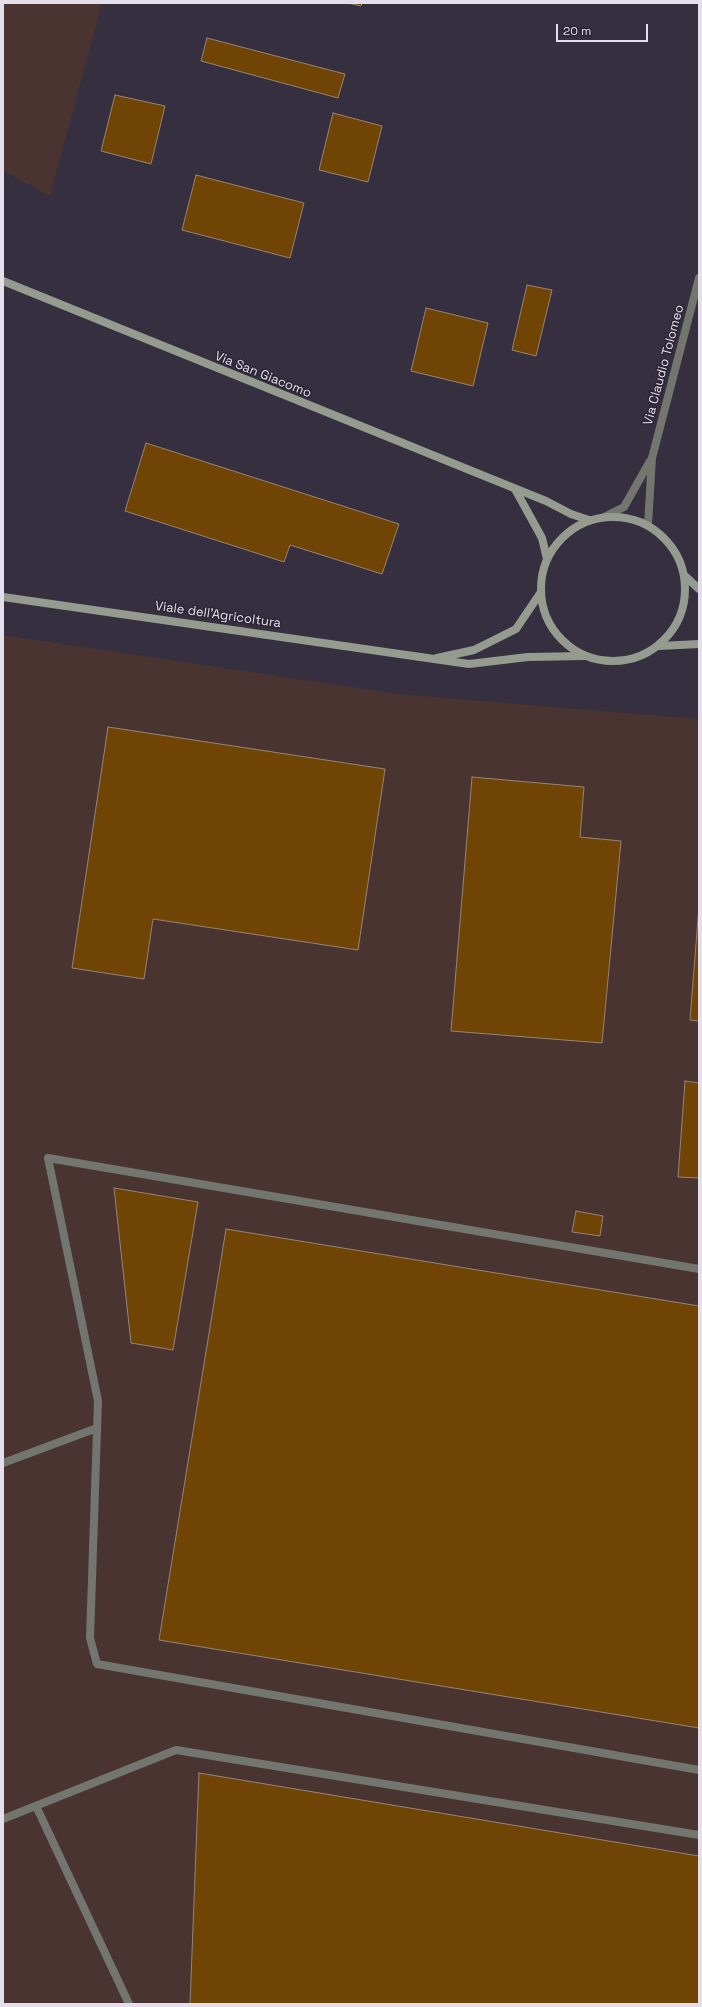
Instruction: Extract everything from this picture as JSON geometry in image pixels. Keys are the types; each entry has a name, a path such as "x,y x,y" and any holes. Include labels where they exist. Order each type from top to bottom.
{"street":[{"name":"Via Claudio Tolomeo","path":"648,525 652,458 699,278"},
{"name":"Via San Giacomo","path":"3,281 546,501 571,514 589,520"},
{"name":"Via Claudio Tolomeo","path":"604,517 624,506 652,458"},
{"path":"515,489 542,538 547,559"},
{"path":"618,516 633,519 648,525 661,534 672,546 680,560 685,576 686,595 682,614 672,632 659,646 645,654 630,660 614,662 585,656 562,641 547,619 541,592 541,580 547,559 555,546 564,536 589,520 604,517 618,516"},
{"path":"685,576 699,589"},
{"name":"Viale dell'Agricoltura","path":"430,659 474,650 516,629 541,592"},
{"name":"Viale dell'Agricoltura","path":"3,597 469,664 528,657 585,656"},
{"path":"659,646 699,644"},
{"path":"699,1269 48,1158 98,1401 90,1638 97,1664 699,1770"},
{"path":"3,1463 97,1428"},
{"path":"3,1819 176,1750 699,1835"},
{"path":"36,1806 129,2004"}],"shaded area":[{"path":"3,3 102,3 50,196 3,171"},
{"path":"3,635 398,694 699,719 699,2004 3,2004"}],"building":[{"path":"348,3 362,3 361,6"},
{"path":"207,38 345,74 338,98 201,61"},
{"path":"115,95 165,106 151,164 101,151"},
{"path":"333,113 382,126 368,182 319,170"},
{"path":"196,175 304,203 290,258 182,230"},
{"path":"527,285 552,290 536,356 512,350"},
{"path":"426,308 488,323 473,386 411,371"},
{"path":"146,443 399,524 382,574 290,545 284,562 125,511"},
{"path":"108,727 385,769 358,950 153,919 144,979 72,968"},
{"path":"472,777 584,787 580,837 621,841 602,1043 451,1031"},
{"path":"699,906 699,1021 690,1020"},
{"path":"685,1081 699,1083 699,1178 678,1177"},
{"path":"114,1188 198,1202 173,1350 131,1343"},
{"path":"576,1211 603,1216 600,1236 572,1232"},
{"path":"226,1229 699,1306 699,1728 159,1640"},
{"path":"199,1773 699,1856 699,2004 190,2004"}]}
